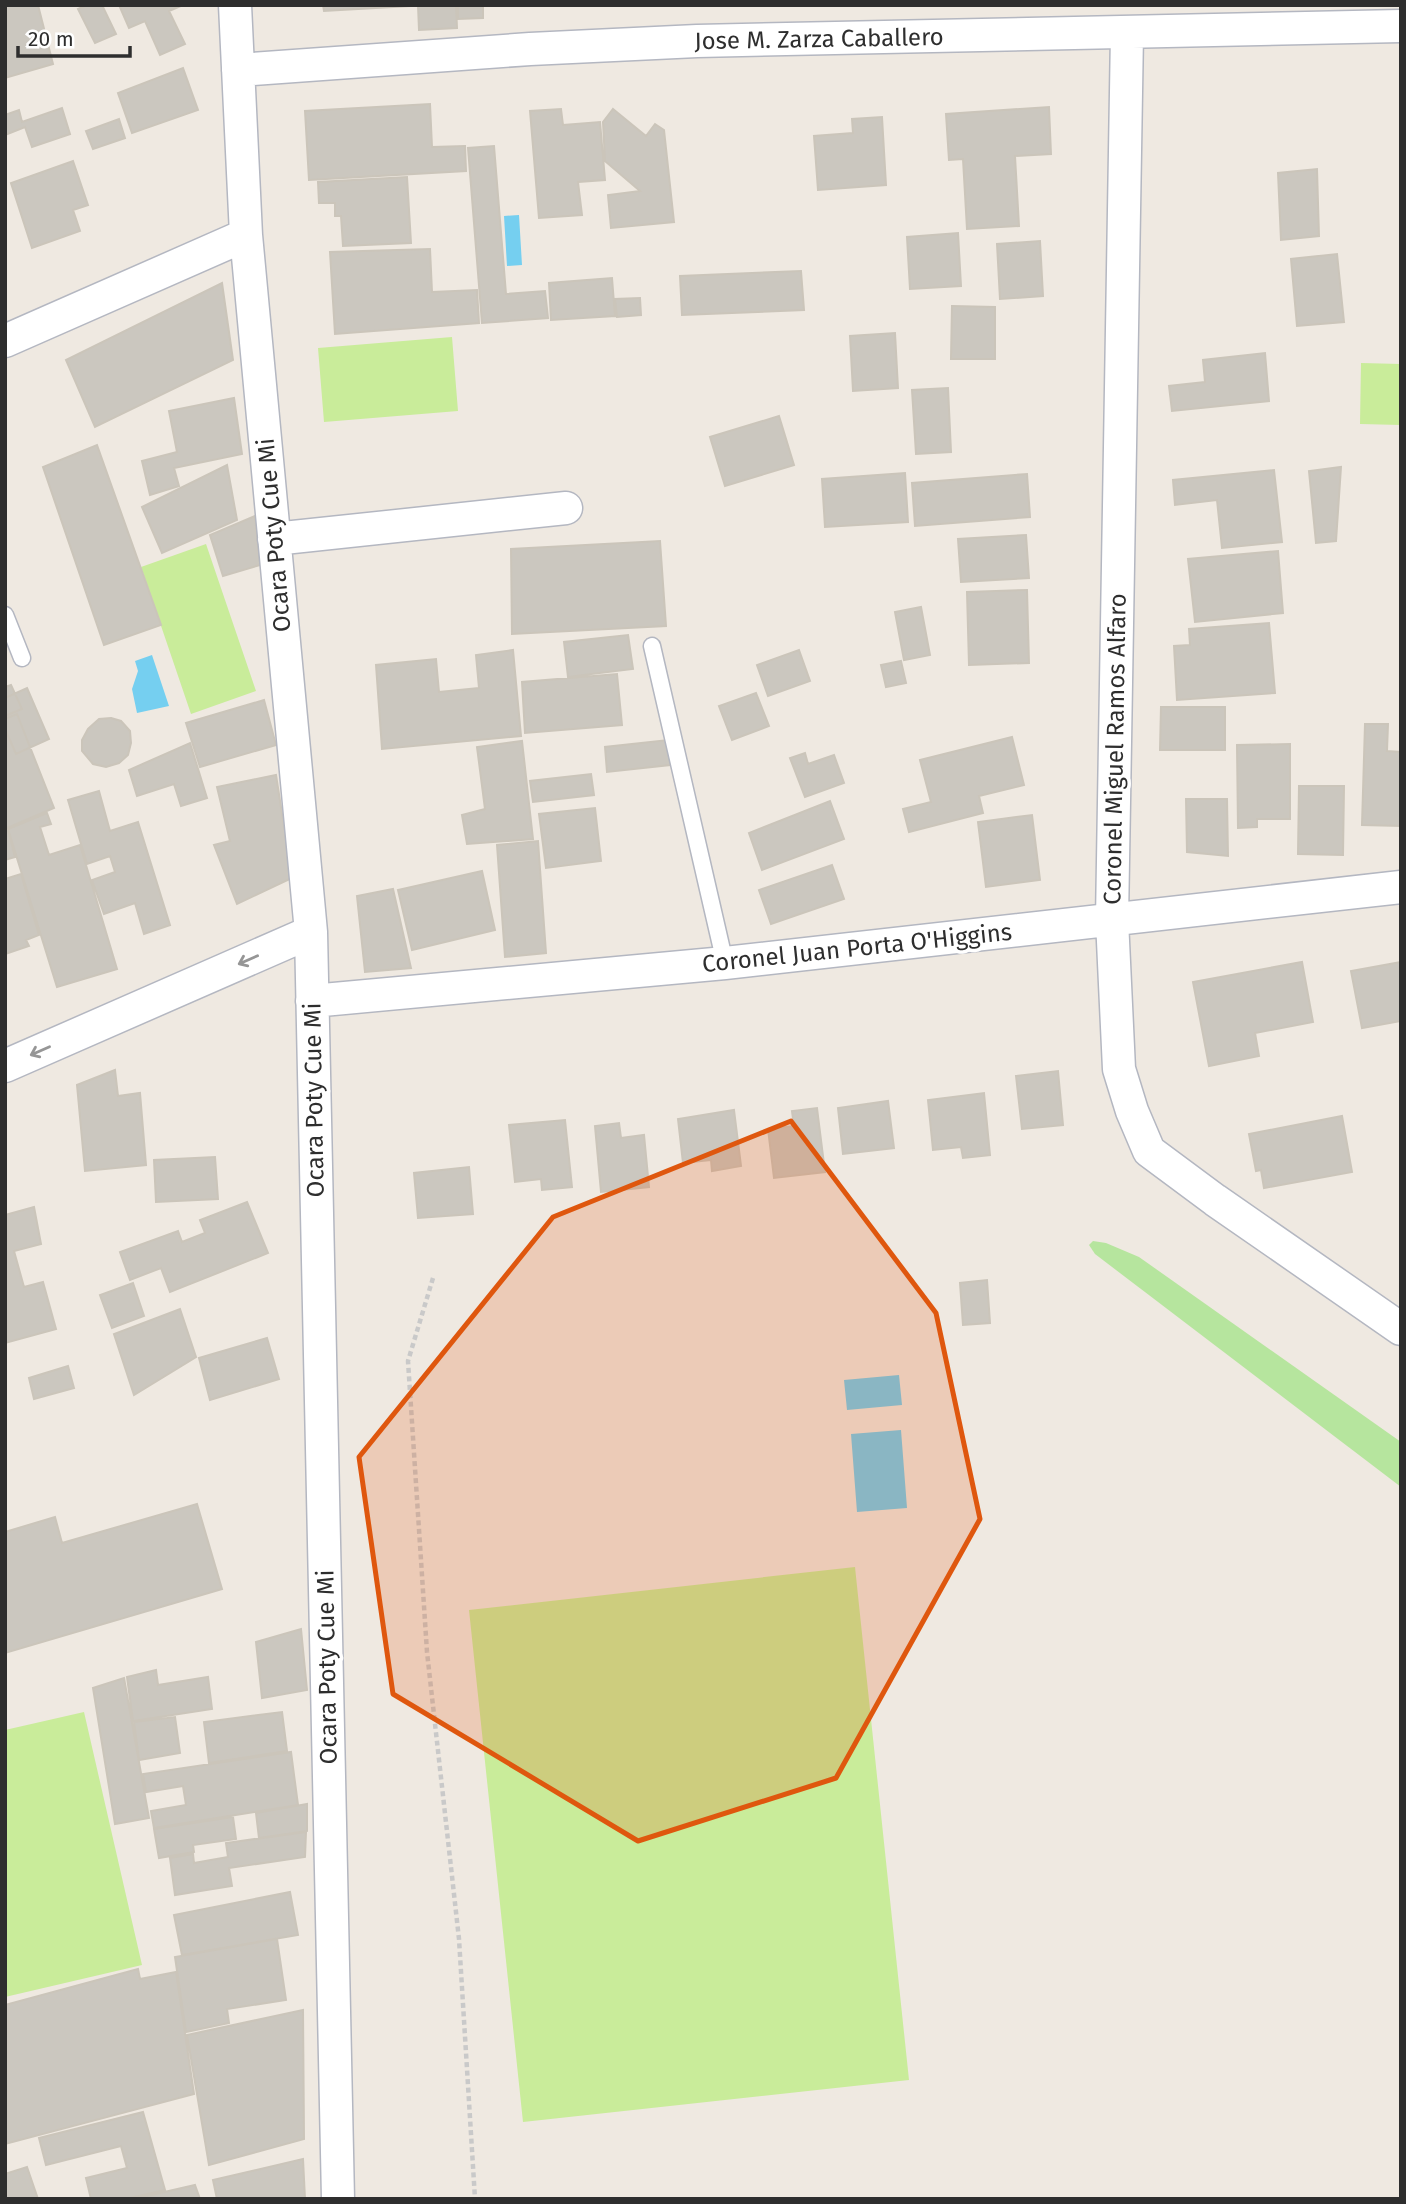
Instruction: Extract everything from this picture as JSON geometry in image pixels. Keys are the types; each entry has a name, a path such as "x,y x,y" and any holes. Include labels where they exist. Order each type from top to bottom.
{"street":[{"name":"Ocara Poty Cue Mi","path":"235,5 246,235 311,932 338,2199"},
{"name":"Jose M. Zarza Caballero","path":"238,70 530,49 683,42 1401,26"},
{"name":"Coronel Miguel Ramos Alfaro","path":"1127,33 1112,920 1119,1069 1132,1111 1149,1151 1401,1329"},
{"path":"5,341 246,235"},
{"path":"274,539 566,508"},
{"name":"Coronel Juan Porta O'Higgins","path":"312,1001 725,963 1401,887"},
{"path":"5,1066 311,932"}],"lane":[{"path":"5,615 22,658"},
{"path":"652,646 725,963"}],"path":[{"path":"433,1278 408,1361 427,1652 459,1939 475,2199"}],"highlighted area":[{"path":"791,1121 936,1313 980,1519 836,1778 638,1841 393,1694 359,1457 553,1217"}],"green space":[{"path":"452,337 458,411 324,422 318,348"},
{"path":"1361,363 1401,364 1401,425 1360,424"},
{"path":"206,544 256,691 191,714 141,567"},
{"path":"1093,1241 1106,1243 1139,1257 1401,1442 1401,1487 1095,1254 1089,1245"},
{"path":"855,1567 909,2080 523,2122 469,1610"},
{"path":"84,1712 142,1965 5,1997 5,1730"}],"water":[{"path":"519,215 522,265 507,266 504,216"},
{"path":"152,655 169,706 137,713 132,689 138,671 135,661"},
{"path":"899,1375 902,1405 847,1410 844,1380"},
{"path":"901,1430 907,1508 857,1512 851,1434"}],"building":[{"path":"5,5 38,5 53,64 5,78"},
{"path":"87,5 102,5 116,34 95,43 78,9"},
{"path":"119,5 183,5 169,11 185,44 160,55 145,21 129,28"},
{"path":"323,5 410,5 410,6 324,11"},
{"path":"418,5 456,5 457,28 419,30"},
{"path":"458,5 483,5 483,18 458,19"},
{"path":"183,68 198,110 132,133 118,93"},
{"path":"430,104 432,147 465,146 466,171 309,180 305,111"},
{"path":"1049,107 1051,154 1015,156 1019,226 967,229 963,159 949,160 946,114"},
{"path":"62,108 70,134 32,147 25,127 5,135 5,115 19,110 22,122"},
{"path":"561,109 563,125 600,122 605,180 578,182 582,215 539,218 530,111"},
{"path":"613,109 646,136 655,124 664,130 674,222 611,228 608,195 640,191 605,161 603,122"},
{"path":"882,117 886,185 818,190 814,136 853,133 852,119"},
{"path":"119,119 125,138 93,149 86,131"},
{"path":"494,146 506,294 545,291 548,318 482,323 468,148"},
{"path":"73,161 88,205 73,210 80,231 32,248 11,183"},
{"path":"1317,169 1319,236 1281,240 1278,173"},
{"path":"407,177 411,243 343,246 341,216 335,216 335,203 319,203 318,182"},
{"path":"958,233 961,286 910,289 907,237"},
{"path":"1040,241 1043,296 1000,299 997,244"},
{"path":"430,249 432,292 477,290 479,323 335,334 330,252"},
{"path":"1337,254 1344,322 1297,326 1291,259"},
{"path":"801,271 804,310 682,315 680,276"},
{"path":"612,278 615,316 551,320 549,283"},
{"path":"222,283 233,360 95,427 66,360"},
{"path":"640,298 641,315 617,317 615,299"},
{"path":"952,306 995,307 995,359 951,359"},
{"path":"895,333 898,388 853,391 850,336"},
{"path":"1265,353 1269,401 1172,411 1169,386 1205,382 1203,360"},
{"path":"948,388 951,452 916,454 912,390"},
{"path":"234,398 242,454 174,468 179,486 150,495 142,461 177,452 169,411"},
{"path":"779,416 794,465 725,486 710,437"},
{"path":"97,445 161,625 104,645 43,467"},
{"path":"227,465 237,520 162,553 142,507"},
{"path":"1341,467 1336,541 1316,543 1309,471"},
{"path":"1274,470 1282,542 1222,548 1217,500 1175,505 1173,480"},
{"path":"905,473 908,522 825,527 822,479"},
{"path":"1027,474 1030,517 915,526 912,483"},
{"path":"255,516 260,565 223,576 210,535"},
{"path":"1026,535 1029,578 961,582 958,539"},
{"path":"660,541 666,626 512,634 511,549"},
{"path":"1278,551 1283,613 1195,622 1188,559"},
{"path":"1027,590 1029,663 969,665 967,592"},
{"path":"921,607 930,655 904,660 895,612"},
{"path":"1269,623 1275,693 1177,700 1174,646 1190,645 1189,629"},
{"path":"628,635 633,669 568,677 564,642"},
{"path":"513,650 521,736 382,749 376,665 436,659 439,692 479,688 476,655"},
{"path":"799,650 810,681 768,696 757,665"},
{"path":"901,661 906,683 886,687 881,665"},
{"path":"617,674 622,725 525,733 522,682"},
{"path":"11,685 22,709 5,716 5,687"},
{"path":"27,688 49,739 16,754 5,729 5,698"},
{"path":"756,693 769,726 732,740 719,706"},
{"path":"264,700 276,745 200,767 186,723"},
{"path":"1161,707 1225,707 1225,750 1160,750"},
{"path":"17,714 54,808 5,829 5,719"},
{"path":"99,719 121,721 130,731 128,755 119,763 106,767 93,764 82,751 82,740 88,729"},
{"path":"1365,724 1388,724 1387,751 1401,752 1401,826 1362,825"},
{"path":"1012,737 1024,785 979,796 983,813 909,832 903,809 931,802 920,760"},
{"path":"668,740 670,765 607,772 605,747"},
{"path":"522,741 533,839 467,844 462,815 485,809 477,747"},
{"path":"190,743 207,798 181,806 174,784 137,796 129,770"},
{"path":"1290,744 1290,819 1257,819 1257,827 1238,828 1237,745"},
{"path":"805,753 808,764 834,755 844,783 805,797 790,758"},
{"path":"591,774 594,795 533,802 530,781"},
{"path":"276,775 292,878 237,904 214,845 230,841 217,787"},
{"path":"1299,786 1344,786 1343,855 1298,854"},
{"path":"99,791 110,831 138,822 170,925 144,934 135,903 104,914 92,880 115,872 110,856 87,864 68,800"},
{"path":"1186,799 1227,799 1228,856 1187,852"},
{"path":"830,801 844,839 762,870 749,833"},
{"path":"595,808 601,861 546,868 539,814"},
{"path":"47,813 51,824 40,827 49,855 80,845 117,969 57,987 8,829"},
{"path":"1032,815 1040,880 986,887 978,822"},
{"path":"8,830 15,857 5,860 5,831"},
{"path":"538,841 546,953 505,957 497,845"},
{"path":"832,865 844,899 771,924 759,890"},
{"path":"482,871 495,930 412,950 398,890"},
{"path":"21,874 39,935 26,940 29,946 5,954 5,879"},
{"path":"393,889 411,968 365,972 357,896"},
{"path":"1302,962 1313,1022 1255,1033 1259,1056 1209,1066 1193,982"},
{"path":"1401,962 1401,1021 1362,1028 1351,971"},
{"path":"115,1070 118,1096 140,1093 146,1165 85,1171 77,1085"},
{"path":"1058,1071 1063,1125 1022,1129 1016,1076"},
{"path":"984,1093 990,1155 963,1158 961,1147 933,1150 928,1100"},
{"path":"888,1101 894,1148 843,1154 838,1108"},
{"path":"817,1108 825,1172 774,1178 768,1129 794,1126 792,1111"},
{"path":"734,1110 741,1166 712,1171 711,1160 683,1163 678,1119"},
{"path":"1342,1116 1352,1172 1264,1188 1261,1170 1256,1171 1249,1134"},
{"path":"565,1120 572,1187 542,1190 541,1179 515,1182 509,1125"},
{"path":"619,1123 621,1138 644,1135 649,1187 601,1192 595,1126"},
{"path":"215,1157 218,1199 156,1202 154,1160"},
{"path":"469,1167 473,1214 418,1218 414,1173"},
{"path":"247,1202 268,1253 170,1292 161,1268 130,1280 120,1252 178,1231 182,1242 205,1233 200,1220"},
{"path":"34,1207 41,1244 14,1251 24,1287 43,1282 56,1329 5,1343 5,1215"},
{"path":"987,1280 990,1323 963,1325 960,1283"},
{"path":"133,1283 144,1316 112,1328 100,1295"},
{"path":"180,1309 196,1357 134,1395 114,1334"},
{"path":"267,1338 279,1379 210,1400 199,1358"},
{"path":"68,1366 74,1388 34,1399 29,1378"},
{"path":"197,1504 222,1589 5,1653 5,1532 55,1517 62,1543"},
{"path":"301,1629 307,1690 262,1698 256,1642"},
{"path":"156,1670 158,1685 208,1677 212,1709 133,1721 127,1677"},
{"path":"124,1678 149,1818 115,1824 93,1688"},
{"path":"282,1712 287,1751 209,1763 204,1722"},
{"path":"175,1717 180,1753 139,1760 134,1722"},
{"path":"291,1752 298,1805 154,1828 151,1811 186,1805 183,1786 146,1792 143,1774"},
{"path":"307,1804 307,1831 259,1838 256,1813"},
{"path":"233,1817 236,1839 193,1845 194,1852 159,1858 154,1829"},
{"path":"306,1832 305,1857 229,1868 232,1886 175,1895 170,1858 193,1854 194,1863 228,1857 226,1843"},
{"path":"290,1892 298,1935 182,1955 174,1915"},
{"path":"277,1939 286,2000 227,2009 229,2023 186,2032 175,1957"},
{"path":"138,1969 140,1979 176,1972 194,2094 5,2144 5,2005"},
{"path":"303,2010 304,2139 209,2165 187,2035"},
{"path":"143,2112 165,2190 126,2199 91,2199 86,2178 127,2168 121,2146 46,2165 39,2138"},
{"path":"303,2159 305,2199 217,2199 213,2180"},
{"path":"27,2167 38,2199 5,2199 5,2174"},
{"path":"195,2185 200,2199 134,2199"}]}
